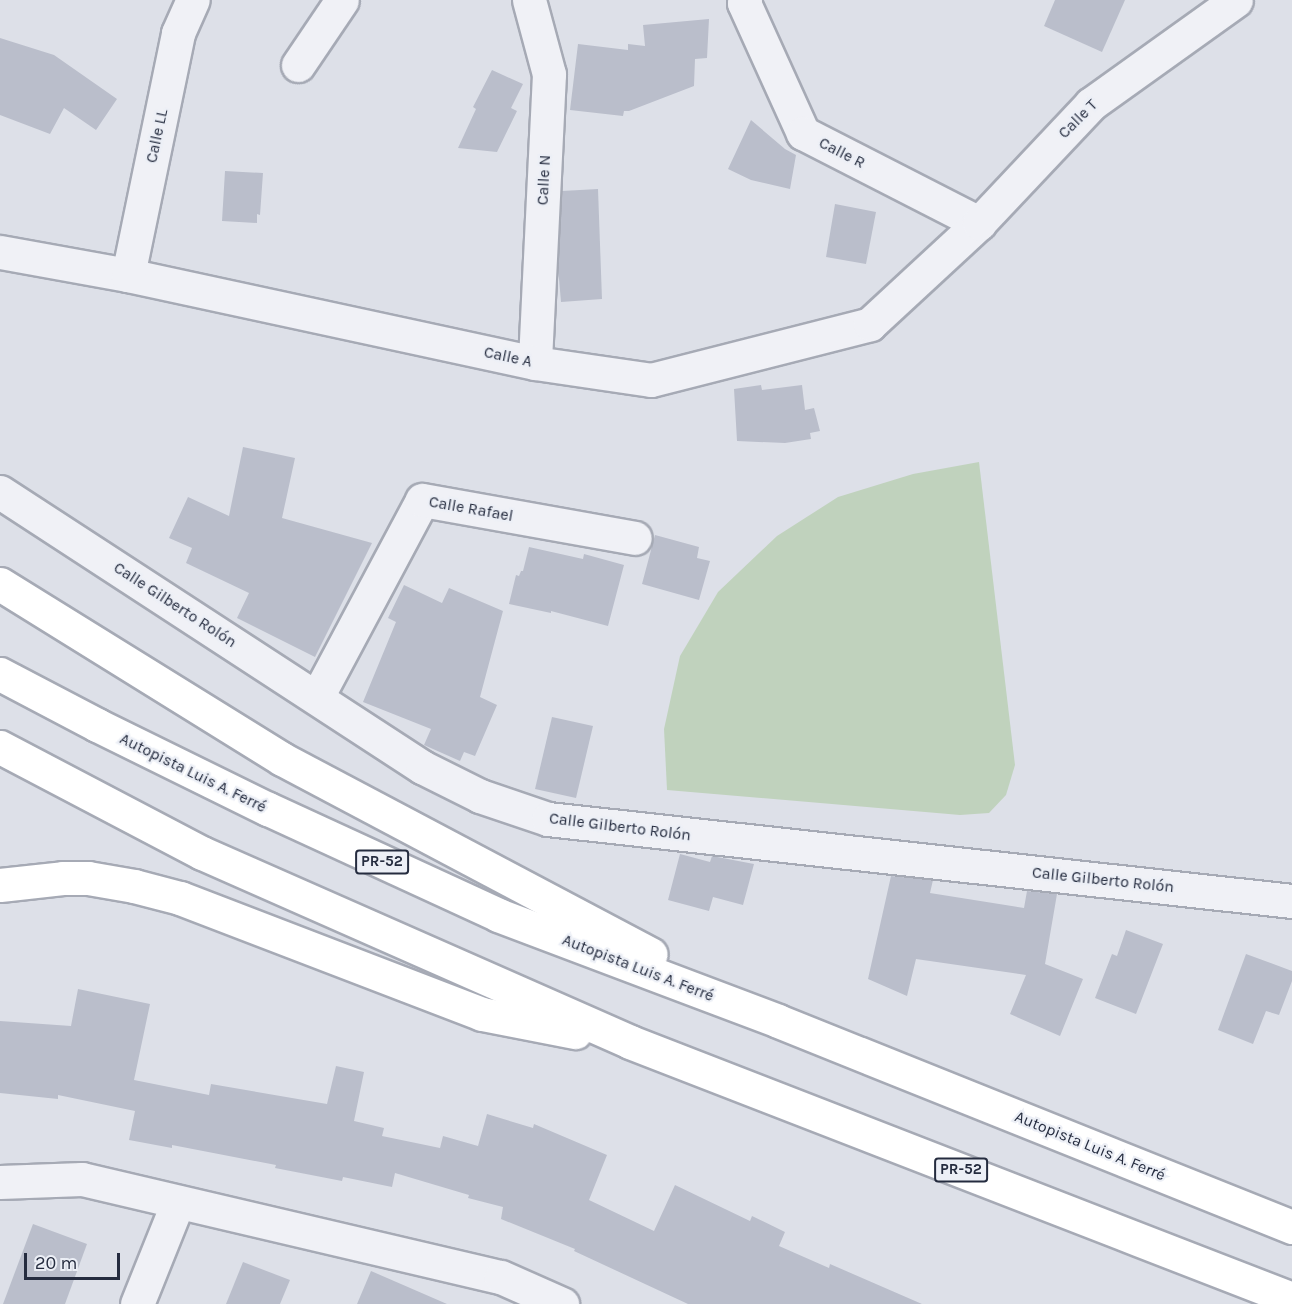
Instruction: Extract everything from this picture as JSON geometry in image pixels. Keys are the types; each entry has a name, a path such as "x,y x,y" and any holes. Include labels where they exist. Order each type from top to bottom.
{"highway":[{"path":"0,584 282,759 778,1021"},
{"name":"Autopista Luis A. Ferré","path":"0,674 96,725 267,809 498,915 778,1021 1292,1227"},
{"name":"PR-52","path":"0,747 202,853 630,1042 1292,1299"},
{"path":"0,885 63,878 88,878 134,886 180,898 482,1014 630,1042"}],"street":[{"name":"Calle LL","path":"128,275 178,33 193,0"},
{"path":"298,65 342,0"},
{"name":"Calle N","path":"531,0 549,74 535,363"},
{"name":"Calle R","path":"745,0 744,3 803,133 979,223"},
{"name":"Calle T","path":"979,223 1091,104 1236,0"},
{"name":"Calle A","path":"0,252 128,275 535,363 651,380 870,324 979,223"},
{"name":"Calle Gilberto Rolón","path":"0,492 317,696 422,767 480,796 548,819 1292,901"},
{"name":"Calle Rafael","path":"317,696 422,500 635,538"},
{"path":"0,1182 82,1179 178,1202 496,1291 562,1304"},
{"path":"137,1304 178,1202"}],"green space":[{"path":"979,462 1015,765 1006,795 989,813 960,815 667,790 664,729 680,656 718,592 777,536 838,497 913,474"}],"building":[{"path":"1055,0 1125,0 1102,52 1044,26"},
{"path":"709,19 707,58 695,59 694,86 624,111 623,116 570,110 578,44 628,50 628,44 645,46 643,25"},
{"path":"0,38 54,55 117,99 96,130 64,108 50,134 0,115"},
{"path":"492,70 523,84 511,108 517,111 497,152 458,148 476,109 473,107"},
{"path":"751,120 785,149 796,155 790,189 751,180 728,169"},
{"path":"225,171 263,173 260,215 257,214 257,223 222,221"},
{"path":"598,189 602,299 561,302 558,267 562,191"},
{"path":"835,204 876,212 866,264 826,257"},
{"path":"761,385 762,390 802,385 805,410 814,408 820,431 810,433 811,439 785,443 737,441 734,389"},
{"path":"243,447 295,458 282,518 372,543 315,657 237,618 249,593 186,563 192,548 169,538 188,497 229,516"},
{"path":"655,535 699,547 697,558 710,561 699,600 642,584"},
{"path":"529,547 583,559 584,554 624,565 608,626 551,611 551,613 509,604 516,575 519,576 523,571"},
{"path":"404,585 442,603 449,588 503,611 480,697 497,705 475,756 464,752 460,761 424,745 431,729 363,702 396,622 388,618"},
{"path":"552,717 593,726 576,798 535,789"},
{"path":"680,854 710,862 712,856 754,864 743,905 713,897 709,911 668,900"},
{"path":"891,876 933,880 930,893 1024,908 1027,891 1057,894 1045,964 1083,979 1060,1036 1010,1014 1026,975 916,959 907,996 868,979"},
{"path":"1126,930 1163,944 1136,1014 1095,998 1112,954 1117,956"},
{"path":"1246,954 1292,971 1292,981 1279,1015 1266,1011 1253,1044 1218,1030"},
{"path":"78,989 150,1004 134,1080 209,1095 211,1084 327,1104 336,1066 364,1072 354,1121 384,1128 382,1136 440,1148 443,1136 478,1146 487,1114 533,1128 534,1124 607,1155 589,1200 654,1231 675,1185 750,1221 752,1216 785,1232 779,1246 829,1268 830,1264 922,1304 688,1304 574,1251 575,1249 501,1219 503,1207 468,1198 469,1195 395,1173 392,1187 343,1177 342,1181 275,1168 276,1165 172,1145 172,1148 129,1140 135,1111 58,1095 58,1099 0,1093 0,1021 71,1026"},
{"path":"33,1224 87,1244 65,1304 3,1304"},
{"path":"243,1262 290,1280 280,1304 226,1304"},
{"path":"371,1271 447,1304 357,1304"}]}
